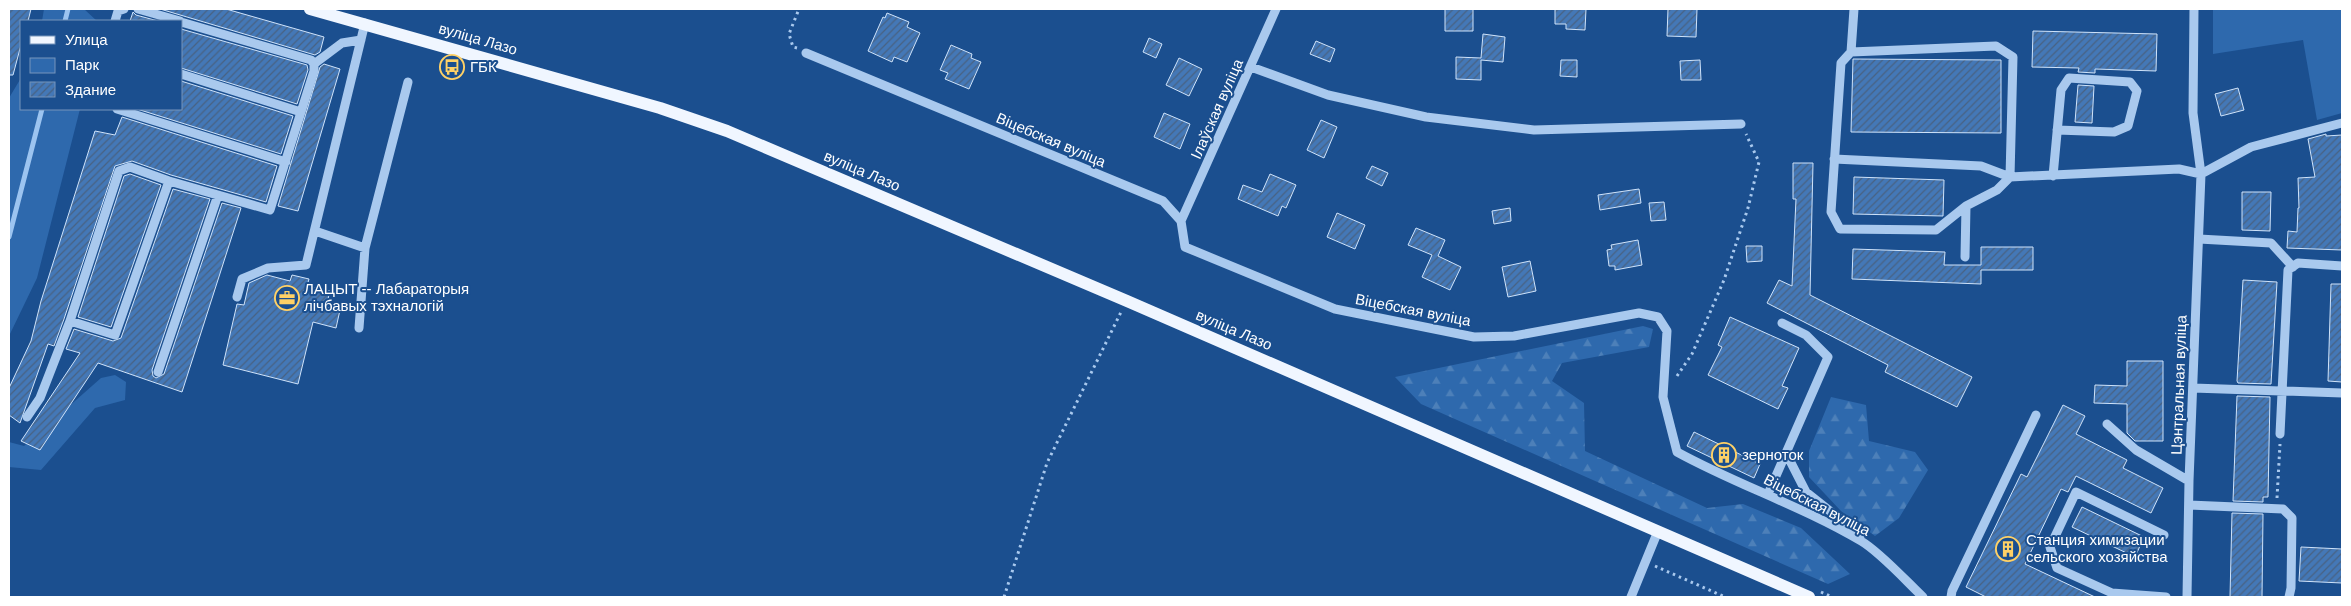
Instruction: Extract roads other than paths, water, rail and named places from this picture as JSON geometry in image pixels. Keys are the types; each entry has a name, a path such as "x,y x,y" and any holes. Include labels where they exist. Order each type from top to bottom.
{"main road":[{"name":"вуліца Лазо","path":"310,9 660,108 727,131 1127,301 1658,531 1802,596"}],"street":[{"path":"115,20 118,11 124,9"},
{"path":"138,9 177,20"},
{"name":"Ілаўская вуліца","path":"1182,221 1276,9"},
{"path":"1851,52 1996,46 2013,57 2010,178 1998,190 1966,206 1936,230 1840,229 1831,212 1834,159 1841,63 1851,52 1854,9"},
{"name":"Цэнтральная вуліца","path":"2187,597 2188,505 2201,174 2194,113 2194,9"},
{"path":"27,417 40,398 70,321 119,171 130,167 169,181 270,210 314,71 314,64 311,60 182,21"},
{"path":"237,297 242,279 268,268 306,266 365,23"},
{"path":"314,64 342,43 361,40"},
{"name":"Віцебская вуліца","path":"806,53 1163,201 1182,221 1185,247 1248,275 1345,311 1474,337 1514,336 1639,313 1658,317 1667,331 1662,397 1677,452 1714,472 1768,494 1863,542 1923,597"},
{"path":"1251,67 1328,95 1426,117 1534,130 1742,124"},
{"path":"182,74 300,112"},
{"path":"2053,176 2057,130 2061,90 2068,78 2130,82 2137,91 2128,126 2114,132 2057,130"},
{"path":"359,328 365,248 408,82"},
{"path":"120,110 286,162"},
{"path":"1834,159 1981,166 2010,178 2179,169 2201,174 2251,147 2342,123"},
{"path":"70,321 116,336 169,181"},
{"path":"158,372 218,195"},
{"path":"1965,257 1966,206"},
{"path":"315,230 365,248"},
{"path":"2198,239 2271,243 2293,267"},
{"path":"2280,434 2288,270 2298,263 2342,266"},
{"path":"1768,494 1828,357 1806,335 1782,323"},
{"path":"2193,388 2342,393"},
{"path":"1951,597 1952,591 2036,415"},
{"path":"2107,424 2136,450 2189,481"},
{"path":"1786,453 1806,492 1850,527 1863,542"},
{"path":"2164,535 2076,492 2050,547 2057,568 2112,593 2166,597"},
{"path":"2188,505 2277,508 2282,509 2292,518 2291,588 2288,597"},
{"path":"1631,597 1658,531"}],"waterway":[{"path":"65,20 68,9"},
{"path":"9,237 42,110"}],"place":[{"name":"ГБК","path":"452,67"},
{"name":"ЛАЦЫТ -- Лабараторыя лічбавых тэхналогій","path":"287,298"},
{"name":"зерноток","path":"1724,455"},
{"name":"Станция химизации сельского хозяйства","path":"2008,549"}]}
